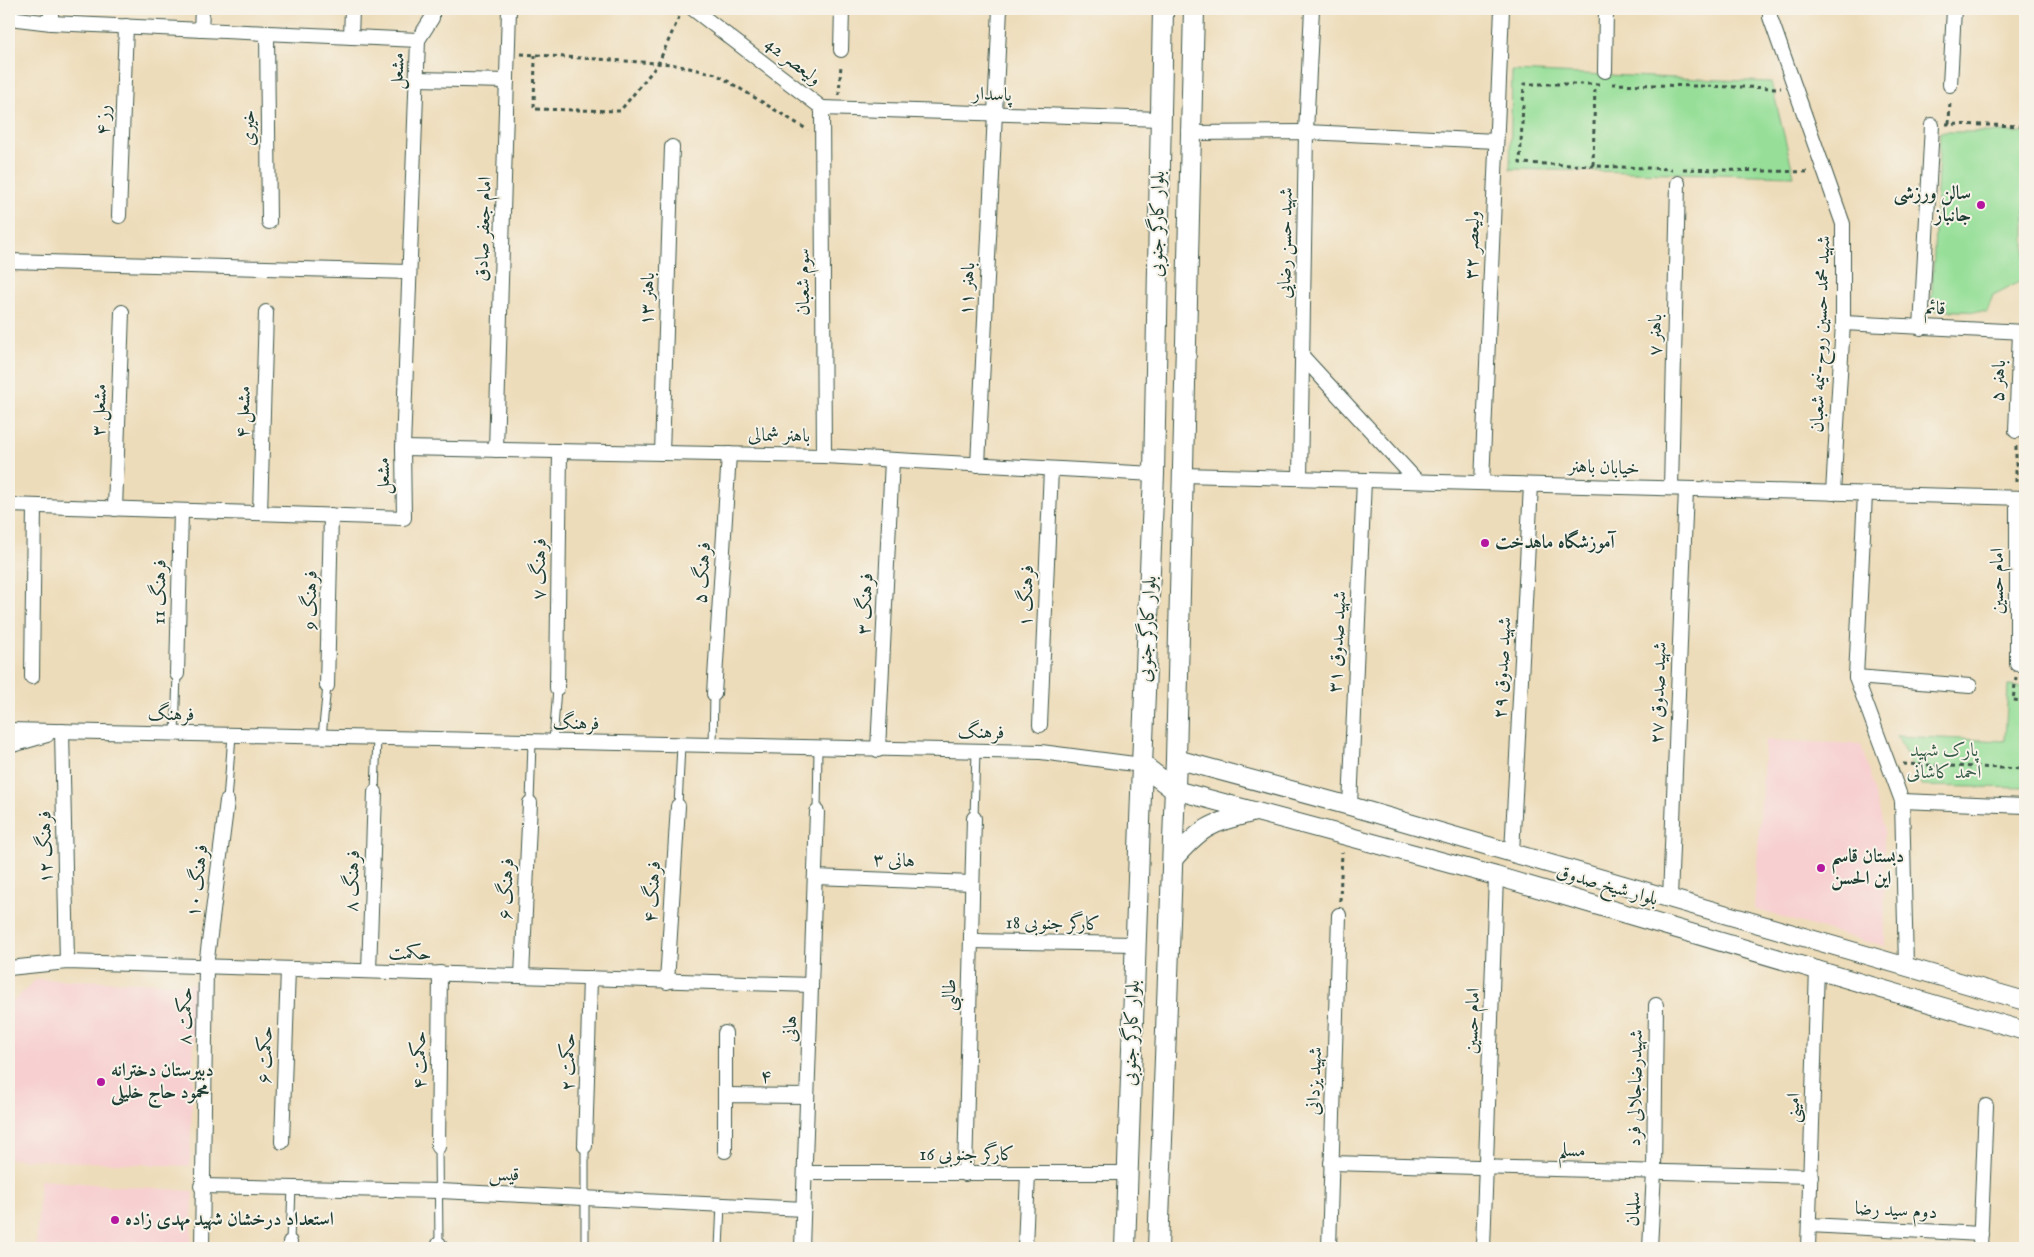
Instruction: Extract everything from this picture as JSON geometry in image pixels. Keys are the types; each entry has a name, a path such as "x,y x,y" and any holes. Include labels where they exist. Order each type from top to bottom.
{"main road":[{"name":"بلوار کارگر جنوبی","path":"1125,1248 1154,474 1163,9"},
{"name":"بلوار کارگر جنوبی","path":"1158,1248 1176,759 1194,9"},
{"path":"1155,428 1166,439 1175,440 1183,434"},
{"path":"1154,474 1182,475"},
{"path":"1142,765 1176,759"},
{"path":"1142,765 1175,790"}],"street":[{"path":"201,30 202,9"},
{"path":"351,37 352,9"},
{"path":"9,18 51,16 126,26 418,40 432,18 432,9"},
{"name":"امام جعفر صادق","path":"496,450 510,9"},
{"name":"ولیعصر 42","path":"693,9 822,108"},
{"path":"841,50 842,9"},
{"name":"باهنر ۱۱","path":"978,465 1000,9"},
{"name":"شهید حسن رضایی","path":"1300,478 1306,132 1312,9"},
{"name":"ولیعصر ۳۲","path":"1482,483 1502,9"},
{"path":"1605,71 1606,9"},
{"name":"شهید محمد حسین روح-نیمه شعبان","path":"1770,9 1770,17 1844,224 1843,323 1833,493"},
{"path":"1950,85 1954,9"},
{"name":"رز ۴","path":"119,216 126,26"},
{"name":"خیری","path":"267,33 269,222"},
{"name":"مشعل","path":"9,505 404,518 403,448 418,40"},
{"path":"416,79 507,81"},
{"name":"پاسدار","path":"822,108 1160,119"},
{"name":"سوم شعبان","path":"822,108 824,456"},
{"path":"1921,328 1932,124"},
{"path":"1190,133 1306,132 1496,140"},
{"name":"باهنر ۱۳","path":"662,453 672,147"},
{"name":"باهنر ۷","path":"1671,488 1678,183"},
{"path":"9,261 409,272"},
{"name":"مشعل ۳","path":"115,509 122,312"},
{"name":"مشعل ۴","path":"260,513 266,312"},
{"name":"قائم","path":"1843,323 2023,332"},
{"name":"باهنر ۵","path":"2016,431 2023,332"},
{"path":"1303,357 1417,481"},
{"name":"باهنر شمالی","path":"403,448 824,456 1154,474"},
{"name":"فرهنگ ۷","path":"557,688 560,451"},
{"name":"فرهنگ ۵","path":"714,694 729,454"},
{"name":"فرهنگ ۳","path":"878,750 892,460"},
{"name":"فرهنگ ۱","path":"1040,725 1051,469"},
{"name":"خیابان باهنر","path":"1182,475 2021,498"},
{"name":"شهید صدوق ۳۱","path":"1350,806 1364,480"},
{"name":"شهید صدوق ۲۹","path":"1512,853 1531,484"},
{"name":"شهید صدوق ۲۷","path":"1670,898 1686,489"},
{"path":"1866,494 1856,677 1902,801 1906,966"},
{"name":"امام حسین","path":"2017,664 2021,498"},
{"path":"32,677 34,506"},
{"name":"فرهنگ 11","path":"177,674 180,511"},
{"name":"فرهنگ 9","path":"327,686 331,515"},
{"path":"1856,677 1970,686"},
{"name":"فرهنگ","path":"9,730 1041,752 1142,765"},
{"path":"9,746 62,731"},
{"name":"فرهنگ ۱۲","path":"62,731 67,962"},
{"name":"بلوار شیخ صدوق","path":"1176,759 1350,806 2025,1001"},
{"name":"بلوار شیخ صدوق","path":"1175,790 1496,876 1817,968 2025,1031"},
{"name":"فرهنگ ۸","path":"369,971 375,792"},
{"name":"فرهنگ ۱۰","path":"206,966 227,801"},
{"path":"1902,801 2025,806"},
{"name":"فرهنگ ۶","path":"522,976 530,803"},
{"name":"فرهنگ ۴","path":"666,982 678,806"},
{"path":"1172,861 1191,839 1204,828 1256,811"},
{"name":"هانی","path":"802,1248 817,812"},
{"name":"طالبی","path":"964,1174 974,818"},
{"name":"امام حسین","path":"1483,1248 1496,876"},
{"name":"هانی ۳","path":"815,877 972,883"},
{"name":"شهید یزدانی","path":"1329,1248 1339,915"},
{"name":"کارگر جنوبی 18","path":"971,941 1136,944"},
{"name":"حکمت","path":"9,968 67,962 811,985"},
{"name":"حکمت ۸","path":"202,1248 201,1186 206,966"},
{"name":"امینی","path":"1808,1248 1817,968"},
{"name":"حکمت ۶","path":"282,1142 288,969"},
{"name":"حکمت ۴","path":"438,1147 440,973"},
{"name":"حکمت ۲","path":"585,1146 590,978"},
{"name":"شهیدرضاجلالی فرد","path":"1654,1172 1656,1005"},
{"path":"725,1033 725,1151"},
{"name":"۴","path":"724,1095 807,1096"},
{"path":"1981,1241 1986,1106"},
{"name":"مسلم","path":"1332,1163 1811,1176"},
{"name":"سلمان","path":"1650,1248 1654,1172"},
{"name":"کارگر جنوبی 16","path":"806,1173 1128,1173"},
{"path":"1025,1248 1028,1173"},
{"name":"قیس","path":"201,1186 292,1186 440,1191 804,1209"},
{"name":"دوم سید رضا","path":"1809,1225 1981,1241"}],"lane":[{"path":"175,734 177,674"},
{"path":"322,737 327,686"},
{"path":"553,742 557,688"},
{"path":"713,746 714,694"},
{"path":"227,801 232,735"},
{"path":"375,792 377,738"},
{"path":"530,803 532,742"},
{"path":"678,806 682,745"},
{"path":"817,812 818,748"},
{"path":"974,818 976,751"},
{"path":"584,1247 585,1146"},
{"path":"438,1147 440,1191 439,1246"},
{"path":"290,1245 292,1186"},
{"path":"720,1248 721,1204"}],"path":[{"path":"535,55 534,109 620,111 658,64 683,9"},
{"path":"839,108 841,50"},
{"path":"508,53 658,64 716,74 822,139"},
{"path":"1795,88 1524,84 1520,162 1825,173"},
{"path":"1593,165 1595,85"},
{"path":"1949,124 1950,85"},
{"path":"1932,124 2025,126"},
{"path":"2016,431 2021,498"},
{"path":"2017,664 2013,700 2025,701"},
{"path":"1889,764 2025,769"},
{"path":"1339,915 1343,834"}],"shaded area":[{"name":"دبستان قاسم این الحسن","path":"1765,740 1861,744 1884,827 1885,947 1754,909"},
{"name":"دبيرستان دخترانه محمود حاج خلیلی","path":"37,979 196,984 190,1166 9,1159 9,1005"},
{"name":"استعداد درخشان شهید مهدی زاده","path":"40,1180 193,1191 191,1248 36,1248"}],"green space":[{"path":"1512,71 1771,82 1794,176 1510,169"},
{"name":"سالن ورزشی جانباز","path":"1940,132 2025,132 2025,279 1993,295 1987,312 1931,310"},
{"name":"پارک شهید احمد کاشانی","path":"2008,686 2025,687 2025,788 1922,786 1897,736 2005,741"}],"place":[{"name":"سالن ورزشی جانباز","path":"1981,205"},
{"name":"آموزشگاه ماهدخت","path":"1485,543"},
{"name":"دبستان قاسم این الحسن","path":"1821,868"},
{"name":"دبيرستان دخترانه محمود حاج خلیلی","path":"101,1082"},
{"name":"استعداد درخشان شهید مهدی زاده","path":"115,1220"}]}
